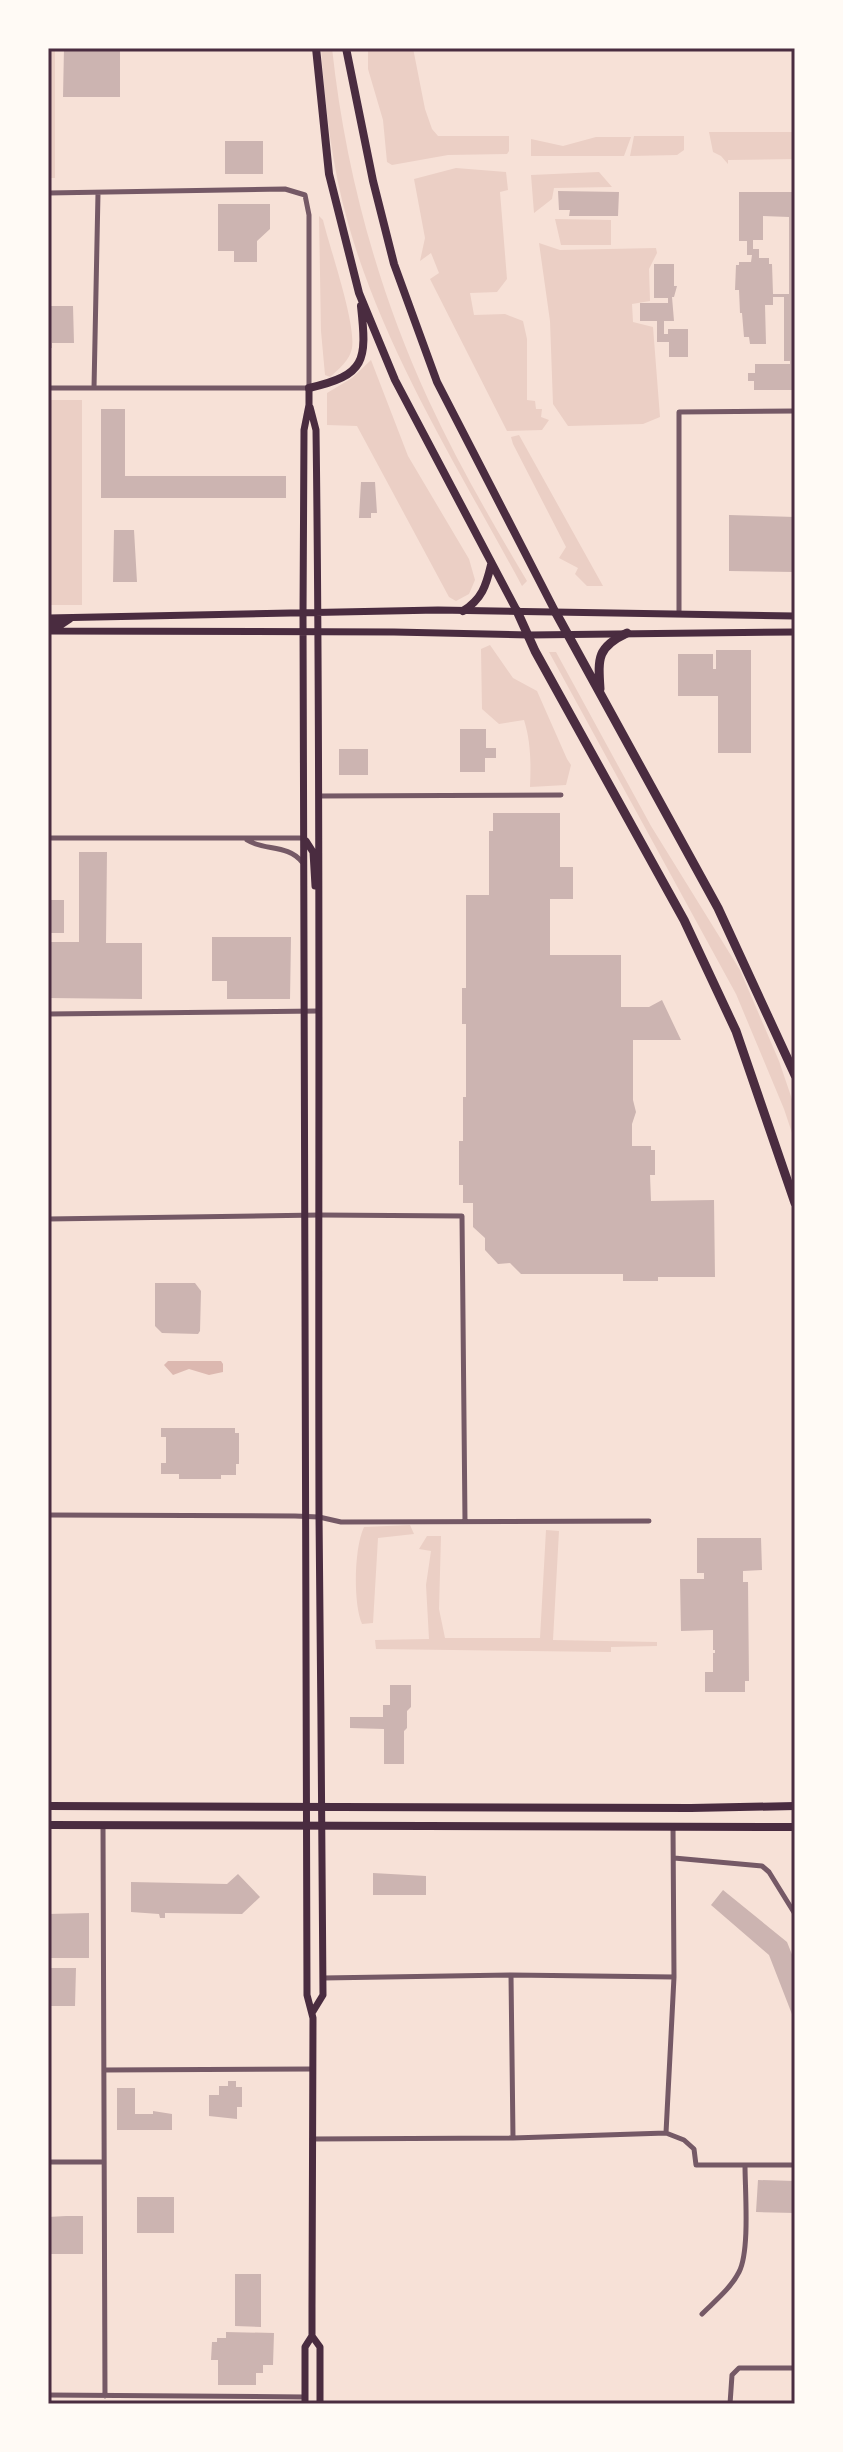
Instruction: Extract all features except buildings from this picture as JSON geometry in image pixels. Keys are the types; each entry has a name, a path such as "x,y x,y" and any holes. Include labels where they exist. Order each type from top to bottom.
{"highway":[{"path":"517,611 535,651 684,920 717,990 736,1031 795,1203"},
{"path":"556,613 718,908 795,1075"},
{"path":"601,692 599,665 602,650 612,640 627,633"}],"main road":[{"path":"316,48 329,174 359,293 395,380 517,611"},
{"path":"346,48 373,181 394,264 437,382 556,613"},
{"path":"313,2404 305,2400 305,2347 312,2336 312,2013 307,1995 306,1825 304,430 309,388 338,382 359,365 363,348 359,293"},
{"path":"309,405 316,430 318,614 319,1517 323,1805 323,1995 312,2013"},
{"path":"463,611 478,602 487,584 491,565"},
{"path":"48,618 463,611 795,616"},
{"path":"48,628 72,618"},
{"path":"48,628 529,635 795,632"},
{"path":"304,838 313,852 313,878 318,904"},
{"path":"48,1806 795,1806"},
{"path":"48,1825 795,1827"},
{"path":"312,2336 320,2347 320,2404"}],"street":[{"path":"48,193 285,189 305,195 309,215 309,388 48,388"},
{"path":"94,388 98,193"},
{"path":"679,613 679,412 795,411"},
{"path":"318,796 561,795"},
{"path":"48,838 304,838"},
{"path":"246,839 253,844 284,849 300,858 305,868"},
{"path":"48,1014 318,1011"},
{"path":"48,1219 462,1216 465,1521"},
{"path":"48,1515 319,1517 341,1522 649,1521"},
{"path":"103,1825 105,2396"},
{"path":"666,2133 674,1977 673,1825"},
{"path":"674,1858 762,1866 795,1914"},
{"path":"323,1978 511,1975 674,1977"},
{"path":"511,1975 513,2138"},
{"path":"104,2070 312,2069"},
{"path":"311,2139 513,2138 666,2133 684,2140 694,2149 696,2165 795,2165"},
{"path":"48,2162 104,2162"},
{"path":"702,2314 740,2270 744,2249 745,2165"},
{"path":"730,2404 732,2375 739,2368 795,2368"},
{"path":"48,2395 305,2400"}],"shaded area":[{"path":"48,48 55,48 55,178 48,178"},
{"path":"321,48 332,48 355,183 393,314 451,446 527,581 522,586 425,409 363,271 333,158"},
{"path":"368,48 413,48 425,109 438,136 509,136 507,154 448,155 392,165 387,162 383,120 368,69"},
{"path":"709,132 795,132 795,159 728,160 728,164 713,152"},
{"path":"634,136 684,136 684,150 677,155 630,156"},
{"path":"596,137 631,137 624,156 531,156 531,139 563,146"},
{"path":"456,168 506,172 508,190 500,192 507,279 497,292 470,293 474,315 505,314 523,321 527,339 527,400 535,401 536,409 542,409 541,417 549,420 542,430 507,431 430,279 439,273 431,253 420,261 425,238 414,179"},
{"path":"599,172 612,187 554,188 552,199 534,213 531,175"},
{"path":"319,216 323,220 342,286 352,337 349,356 330,377 325,375 321,331"},
{"path":"555,219 611,220 611,245 561,245"},
{"path":"539,243 560,250 656,248 657,253 649,269 650,301 632,304 633,322 653,327 660,417 643,424 568,426 553,404 550,321"},
{"path":"371,360 408,456 469,559 475,580 469,594 456,601 449,597 357,426 327,425 327,393 352,378"},
{"path":"48,400 82,400 82,605 48,605"},
{"path":"519,435 603,586 587,586 575,574 578,568 559,558 566,547 513,444 511,437"},
{"path":"490,645 513,678 537,691 571,765 566,785 530,787 530,753 524,720 499,724 482,709 481,649"},
{"path":"549,652 556,652 651,826 740,970 779,1061 795,1108 795,1142 736,994"},
{"path":"168,1361 221,1361 223,1372 209,1375 189,1369 173,1375 164,1365"},
{"path":"410,1525 414,1534 378,1538 373,1623 362,1624 356,1576 358,1548 364,1527"},
{"path":"546,1530 559,1531 553,1640 657,1642 657,1646 611,1647 611,1652 376,1649 375,1640 429,1639 426,1585 431,1551 419,1549 427,1536 441,1536 439,1609 445,1638 540,1638"}]}
